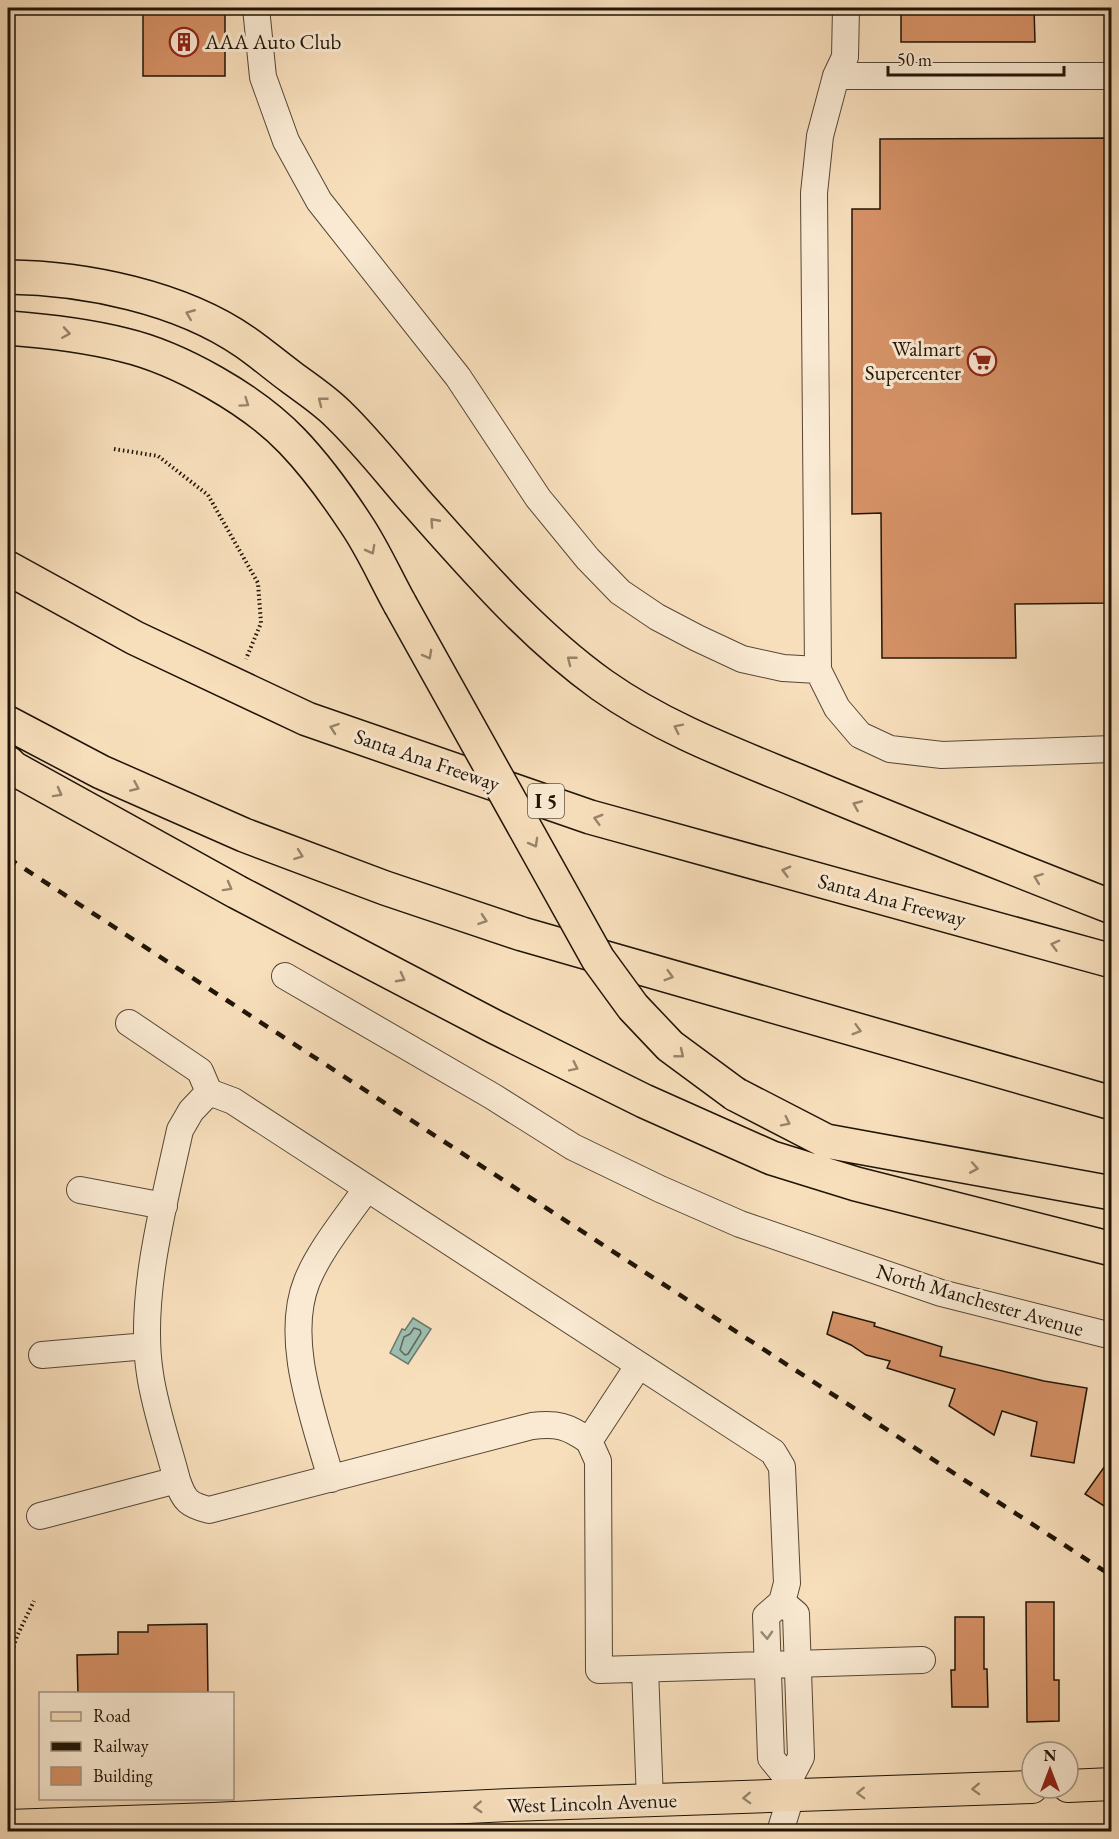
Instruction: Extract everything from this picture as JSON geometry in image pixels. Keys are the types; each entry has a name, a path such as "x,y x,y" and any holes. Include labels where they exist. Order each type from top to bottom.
{"highway":[{"path":"8,277 56,279 96,285 152,299 201,318 243,340 335,411 506,601 555,648 603,686 653,716 717,747 929,835 1112,907"},
{"path":"8,328 64,332 127,345 187,367 247,403 291,440 323,477 357,525 598,959 633,1007 670,1046 735,1094 826,1141 1112,1193"},
{"name":"Santa Ana Freeway","path":"8,568 135,638 307,719 590,817 1112,961"},
{"path":"8,723 101,772 244,835 385,888 522,934 1112,1103"},
{"path":"8,763 13,768 237,892 495,1027 644,1101 772,1158 856,1184 1112,1250"}],"main road":[{"path":"1080,1786 1112,1785"},
{"name":"West Lincoln Avenue","path":"8,1826 650,1802 790,1788 1020,1787"}],"street":[{"path":"256,8 263,78 286,141 314,193 458,377 538,498 588,559 620,592 657,617 697,638 742,659 783,668 818,670"},
{"path":"846,8 845,57 836,76 820,136 814,193 818,670 837,708 860,735 890,749 942,755 1112,749"},
{"path":"836,76 1112,76"},
{"name":"North Manchester Avenue","path":"285,976 492,1096 573,1147 740,1224 940,1293 1112,1336"},
{"path":"129,1023 200,1071 209,1092 233,1101 773,1452 782,1467 787,1583 782,1602 766,1617 771,1758 790,1788"},
{"path":"209,1092 191,1111 180,1130 152,1274 147,1320 150,1375 177,1480 182,1494 192,1506 209,1510 532,1426 552,1424 573,1429 589,1440 598,1461 599,1670 922,1660"},
{"path":"331,1479 300,1364 297,1323 301,1301 315,1265 367,1188"},
{"path":"80,1190 164,1206"},
{"path":"42,1355 147,1346"},
{"path":"589,1440 639,1365"},
{"path":"40,1516 177,1480"},
{"path":"780,1832 790,1788 801,1757 796,1614 782,1602"},
{"path":"645,1669 650,1802"},
{"path":"770,1714 800,1713"}],"path":[{"path":"114,449 158,456 208,495 258,583 261,623 236,685"},
{"path":"8,1664 17,1636 34,1601"}],"water":[{"path":"413,1318 431,1329 408,1364 390,1353 402,1329 405,1330"}],"building":[{"name":"AAA Auto Club","path":"143,8 225,8 225,76 143,76"},
{"path":"901,8 1034,8 1035,42 901,42"},
{"name":"Walmart Supercenter","path":"1112,138 1112,603 1015,604 1016,658 882,658 881,513 852,514 852,209 880,209 880,139"},
{"path":"833,1312 875,1323 874,1326 942,1347 940,1356 1044,1381 1087,1388 1074,1463 1031,1456 1037,1422 1002,1411 994,1435 949,1406 955,1389 887,1368 890,1361 866,1355 827,1334"},
{"path":"1112,1456 1112,1511 1085,1494"},
{"path":"1026,1602 1054,1602 1054,1680 1059,1680 1059,1721 1027,1722"},
{"path":"955,1617 984,1617 984,1669 987,1669 988,1707 952,1707 951,1670 955,1670"},
{"path":"207,1624 208,1692 78,1692 77,1655 118,1654 118,1632 148,1632 148,1625"}],"railway":[{"path":"8,858 1112,1576"}],"place":[{"name":"AAA Auto Club","path":"184,42"},
{"name":"Walmart Supercenter","path":"982,361"}]}
